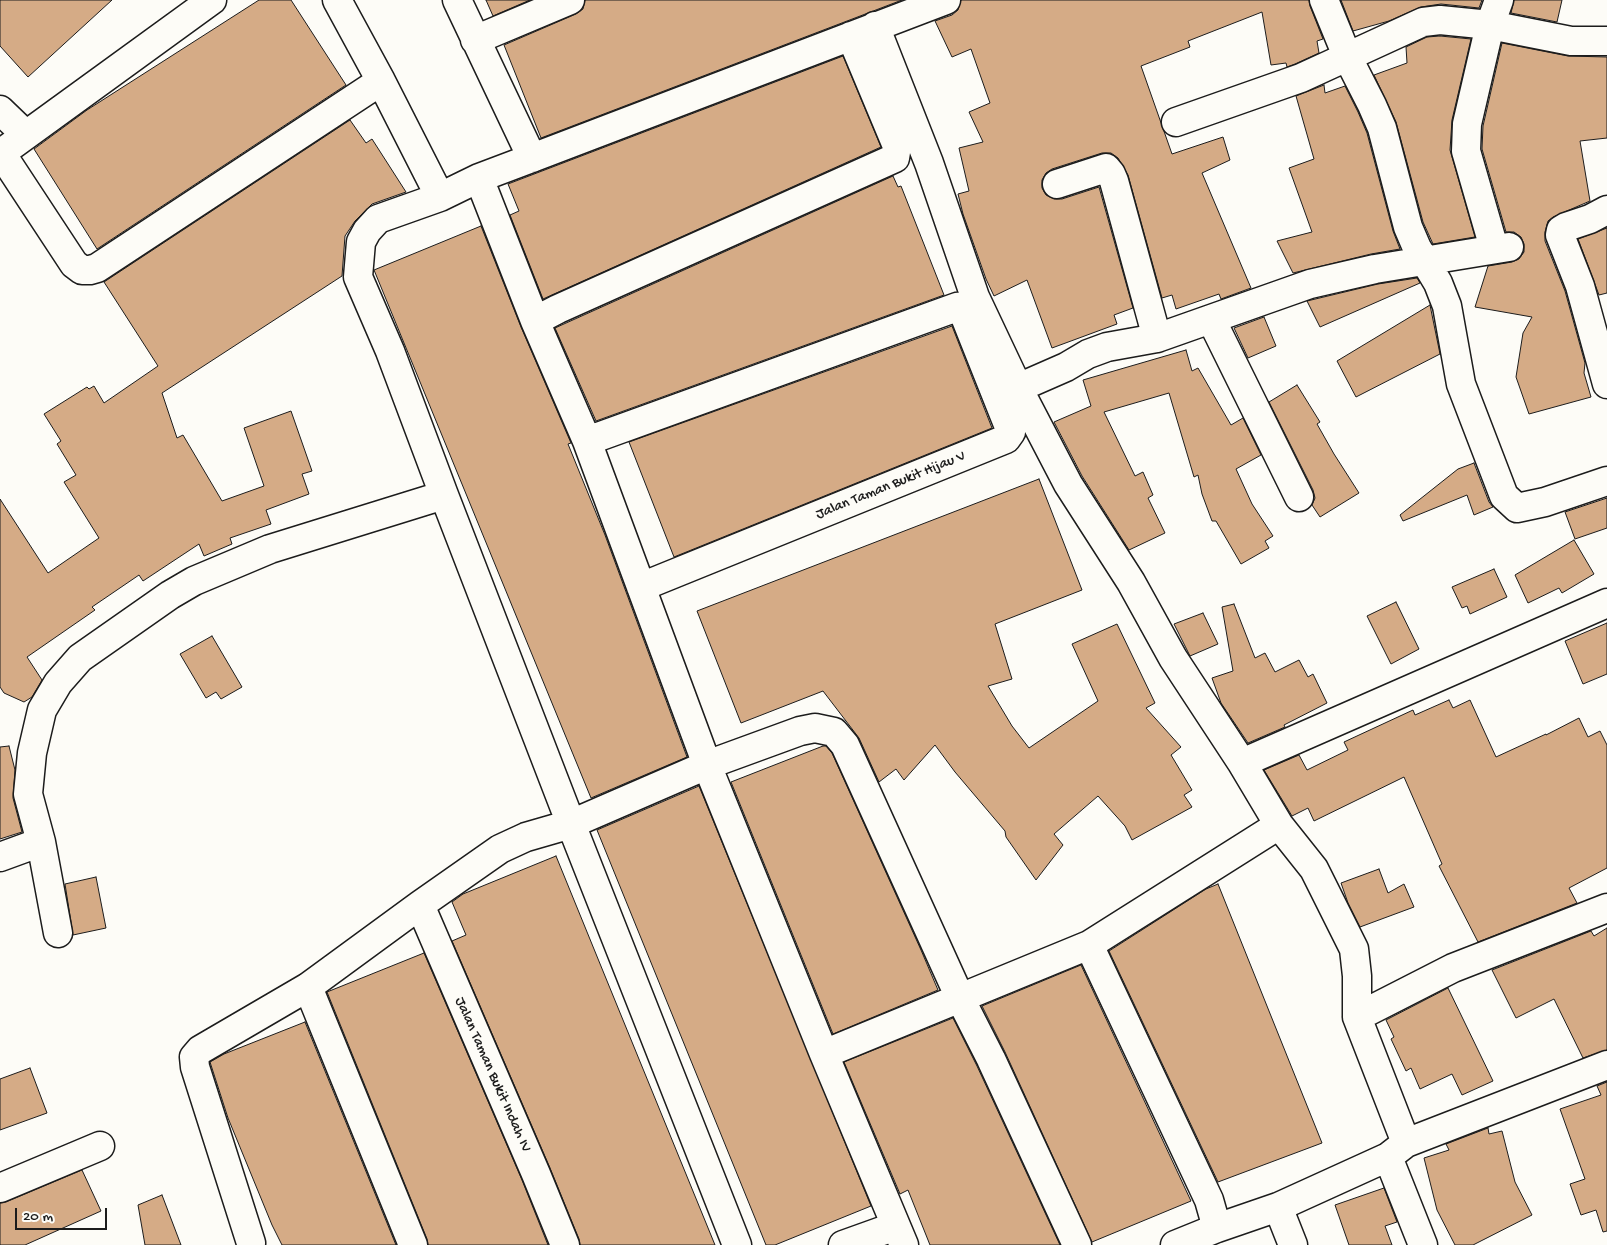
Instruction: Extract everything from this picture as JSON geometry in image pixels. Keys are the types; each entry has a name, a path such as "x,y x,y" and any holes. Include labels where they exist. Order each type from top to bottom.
{"street":[{"path":"212,0 0,153 74,264 82,270 97,268 381,81"},
{"path":"337,0 440,197"},
{"path":"457,0 532,158"},
{"path":"475,40 570,0"},
{"path":"737,1245 571,824 390,351 358,277 360,242 378,219 440,197 480,178 946,0"},
{"path":"1324,0 1347,56 1382,128 1408,227 1438,283 1447,306 1461,384 1504,496 1517,508 1545,502 1607,481"},
{"path":"1018,388 1066,367 1088,354 1107,347 1157,338 1310,284 1374,268 1502,248 1466,151 1467,124 1494,12"},
{"path":"1176,122 1301,78 1423,22 1494,12 1571,40 1607,41"},
{"path":"535,321 895,158 897,146 863,31"},
{"path":"863,31 929,163 975,297 1018,388 1068,484 1131,582 1173,658 1242,763 1279,825 1314,869 1354,949 1357,976 1357,1017 1424,1245"},
{"path":"0,110 26,135"},
{"path":"1057,184 1106,168 1111,174 1157,338"},
{"path":"480,178 535,321 587,441 707,765 824,1054 900,1235 843,1245"},
{"path":"1607,210 1590,219 1566,227 1561,230 1560,235 1603,347 1607,384"},
{"name":"Jalan Taman Bukit Hijau V","path":"587,441 957,307 964,314 1010,432 1006,439 641,587"},
{"path":"1211,319 1299,497"},
{"path":"58,933 41,842 28,794 32,753 42,710 58,683 80,658 170,595 194,581 270,549 444,495"},
{"path":"1242,763 1607,603"},
{"path":"251,1243 195,1067 194,1057 200,1050 308,987 500,849 526,837 571,824 707,765 800,730 815,728 834,732 845,745 960,998 991,1059 1077,1245"},
{"path":"824,1054 1089,946 1279,825"},
{"path":"0,857 41,842"},
{"name":"Jalan Taman Bukit Indah IV","path":"420,905 536,1174 564,1245"},
{"path":"1357,1017 1453,968 1607,908"},
{"path":"1089,946 1209,1200 1217,1228"},
{"path":"308,987 413,1245"},
{"path":"1175,1245 1278,1207 1397,1150 1607,1065"},
{"path":"0,1188 100,1146"},
{"path":"1278,1207 1293,1245"}],"building":[{"path":"0,0 112,0 28,77 0,46"},
{"path":"259,0 291,0 346,85 97,249 34,149 87,110"},
{"path":"486,0 530,0 493,16"},
{"path":"585,0 902,0 541,138 504,45 576,14 583,9"},
{"path":"961,0 1309,0 1323,39 1317,41 1319,53 1295,64 1287,67 1286,63 1271,65 1262,12 1188,41 1190,47 1141,66 1172,154 1223,137 1230,160 1202,173 1251,288 1221,299 1219,294 1176,309 1172,295 1162,298 1128,175 1118,158 1111,153 1102,153 1052,169 1046,173 1042,180 1042,188 1046,195 1054,199 1062,199 1099,187 1133,308 1114,315 1117,324 1052,348 1027,280 994,296 963,214 958,194 969,191 959,148 983,142 969,112 990,103 971,49 952,57 935,21 952,15 958,10"},
{"path":"1341,0 1482,0 1479,8 1441,4 1421,7 1389,21 1353,31"},
{"path":"1514,0 1562,0 1557,22 1511,13"},
{"path":"1440,36 1471,39 1452,120 1450,150 1475,237 1433,244 1423,222 1396,122 1374,75 1407,63 1406,47 1427,37"},
{"path":"1502,43 1568,56 1607,57 1607,138 1580,141 1590,201 1553,217 1548,221 1545,232 1545,241 1565,291 1585,363 1584,373 1591,397 1529,414 1516,377 1523,333 1532,317 1475,307 1488,266 1512,262 1519,259 1524,252 1524,244 1521,237 1514,232 1506,232 1482,149 1483,126"},
{"path":"843,56 881,147 543,299 510,215 519,211 508,184"},
{"path":"1324,85 1325,93 1345,86 1358,112 1367,133 1393,231 1400,249 1293,273 1277,241 1312,232 1289,168 1314,159 1296,96"},
{"path":"350,120 366,143 372,139 406,192 372,204 355,221 345,236 342,276 162,393 177,438 183,435 222,501 264,486 244,428 291,411 312,471 302,474 309,494 266,510 271,524 230,538 232,544 204,556 199,544 143,581 139,575 92,607 95,610 27,657 42,680 32,697 24,702 4,693 0,687 0,499 48,573 99,538 64,482 76,475 57,444 61,441 44,414 87,387 89,389 94,386 104,403 158,366 104,282"},
{"path":"893,176 898,187 901,186 944,295 596,421 555,328"},
{"path":"481,226 521,327 571,443 568,444 605,535 687,757 591,798 374,270"},
{"path":"1607,228 1607,293 1599,295 1578,239"},
{"path":"1417,278 1420,283 1320,327 1307,301 1378,284"},
{"path":"1430,305 1440,354 1356,397 1337,361"},
{"path":"1264,317 1276,346 1248,358 1234,328"},
{"path":"952,326 992,428 674,557 629,442"},
{"path":"1186,350 1192,371 1198,368 1231,425 1243,418 1261,455 1236,469 1252,504 1273,536 1265,541 1269,548 1241,564 1216,521 1212,521 1202,494 1198,475 1194,477 1169,393 1104,412 1135,476 1143,472 1153,495 1148,498 1165,533 1129,550 1082,476 1054,422 1091,406 1083,380"},
{"path":"1297,385 1320,422 1317,424 1334,454 1359,493 1320,517 1312,505 1315,498 1313,490 1269,402"},
{"path":"1474,463 1489,502 1493,507 1474,515 1467,495 1403,521 1400,515 1458,469"},
{"path":"1039,479 1082,590 995,624 1012,679 988,686 1012,726 1029,748 1098,701 1072,644 1117,624 1155,703 1146,708 1181,747 1171,755 1192,790 1184,795 1192,807 1132,840 1125,826 1098,796 1054,834 1063,845 1036,880 1006,837 1005,831 955,772 935,745 904,780 896,769 879,782 859,738 823,691 741,723 697,611"},
{"path":"1607,498 1607,528 1575,539 1565,512"},
{"path":"1574,540 1594,574 1562,593 1559,588 1528,603 1515,575"},
{"path":"1494,569 1507,597 1470,614 1467,606 1462,608 1452,587"},
{"path":"1396,602 1419,649 1391,664 1367,616"},
{"path":"1234,604 1255,658 1265,653 1275,672 1299,660 1308,677 1313,674 1327,703 1284,725 1285,727 1248,743 1221,703 1212,678 1233,671 1222,607"},
{"path":"1203,613 1218,644 1190,656 1174,624"},
{"path":"1607,623 1607,674 1583,684 1565,641"},
{"path":"212,636 242,687 221,699 216,692 206,698 180,654"},
{"path":"1449,700 1453,708 1470,700 1496,757 1579,718 1588,737 1600,731 1607,745 1607,868 1569,888 1577,903 1478,942 1439,866 1442,864 1404,777 1314,821 1308,808 1292,816 1264,770 1299,755 1307,770 1348,750 1344,742 1413,710 1415,715"},
{"path":"9,746 15,770 13,798 22,832 0,839 0,747"},
{"path":"826,746 832,753 938,990 833,1034 731,782"},
{"path":"699,786 871,1206 775,1245 766,1245 597,830"},
{"path":"556,856 715,1245 580,1245 550,1168 452,941 466,935 452,902 463,894"},
{"path":"1379,869 1388,893 1404,884 1414,907 1360,927 1348,903 1341,883"},
{"path":"96,877 106,928 73,935 65,884"},
{"path":"1218,884 1322,1143 1218,1182 1109,951 1206,889"},
{"path":"1607,928 1607,1050 1583,1058 1554,999 1516,1018 1492,970 1591,931 1594,936"},
{"path":"424,953 548,1245 428,1245 327,992"},
{"path":"1081,965 1191,1201 1092,1242 982,1006"},
{"path":"1448,988 1493,1081 1462,1095 1452,1074 1420,1089 1411,1068 1406,1071 1391,1039 1394,1037 1386,1020"},
{"path":"953,1018 1060,1245 930,1245 908,1190 900,1194 844,1062"},
{"path":"305,1022 396,1245 282,1245 228,1118 210,1062 224,1054"},
{"path":"30,1068 47,1113 0,1130 0,1079"},
{"path":"1607,1082 1607,1231 1603,1232 1596,1210 1581,1215 1570,1184 1585,1179 1560,1109 1601,1095 1597,1086"},
{"path":"1488,1128 1489,1134 1502,1131 1515,1182 1532,1215 1473,1245 1455,1245 1437,1210 1424,1158 1449,1150 1446,1144"},
{"path":"82,1170 101,1211 25,1245 0,1245 0,1203"},
{"path":"1384,1188 1397,1222 1385,1226 1392,1245 1349,1245 1335,1205"},
{"path":"162,1195 181,1245 145,1245 138,1205"}]}
